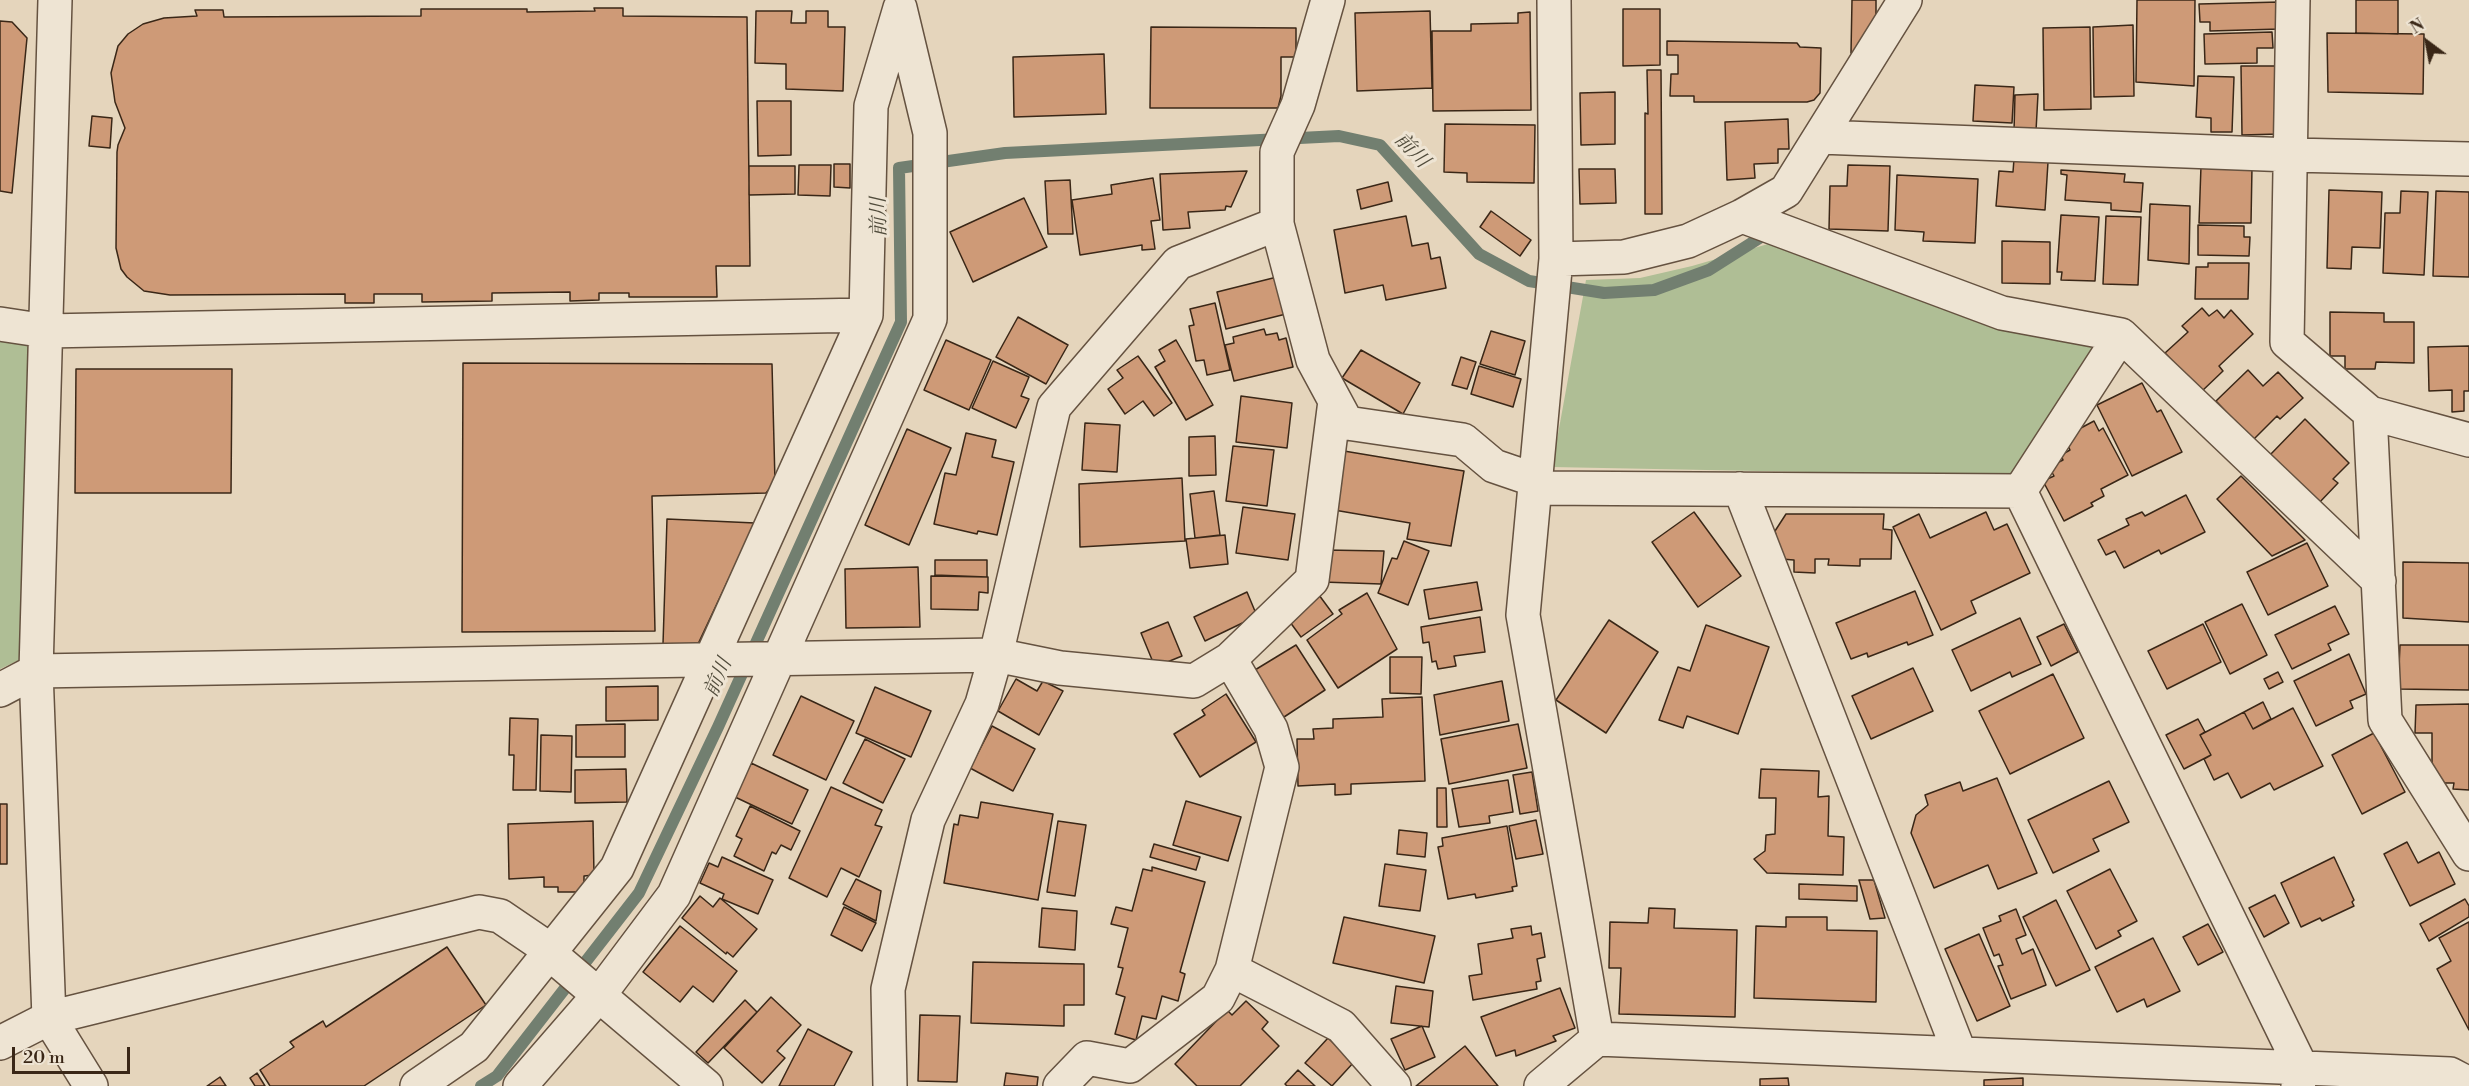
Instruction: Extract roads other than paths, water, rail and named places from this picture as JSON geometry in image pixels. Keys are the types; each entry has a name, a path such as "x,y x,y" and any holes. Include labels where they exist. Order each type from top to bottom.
{"street":[{"path":"55,0 36,671 49,1018 91,1086"},
{"path":"1328,0 1298,105 1277,152 1277,224 1313,360 1347,423 1463,440 1494,466 1535,484 1740,489 2020,491"},
{"path":"1554,0 1556,264 1523,615 1597,1039"},
{"path":"1556,264 1624,257 1688,241 1742,216 1786,191 1905,0"},
{"path":"2294,0 2287,342 2370,413 2469,440"},
{"path":"520,1086 593,991 674,895 773,658 930,320 930,133 899,4"},
{"path":"417,1086 474,1047 552,954 617,868 716,661 866,315 871,106 899,4"},
{"path":"1820,137 2290,155 2469,159"},
{"path":"1742,216 2002,313 2121,334 2379,581"},
{"path":"890,1086 888,989 928,820 982,704 996,655 1054,407 1178,263 1277,224"},
{"path":"0,324 46,332 866,315"},
{"path":"2020,491 2121,334"},
{"path":"0,690 36,671 996,655 1060,668 1194,681 1230,659 1312,580 1335,401"},
{"path":"2370,413 2385,720 2469,854"},
{"path":"1740,489 1960,1054"},
{"path":"2020,491 2300,1077"},
{"path":"1060,1086 1087,1058 1130,1066 1218,998 1232,970 1282,767 1271,729 1230,659"},
{"path":"0,1043 49,1018 479,912 500,916 552,954 706,1086"},
{"path":"1232,970 1341,1026 1394,1086"},
{"path":"1541,1086 1597,1039 1960,1054 2300,1077 2450,1074 2469,1084"}],"waterway":[{"name":"前川","path":"481,1086 497,1076 639,893 718,727 901,322 899,168 1005,153 1339,136 1380,145 1479,254 1529,281 1604,293 1654,290 1709,270 1761,237"}]}
